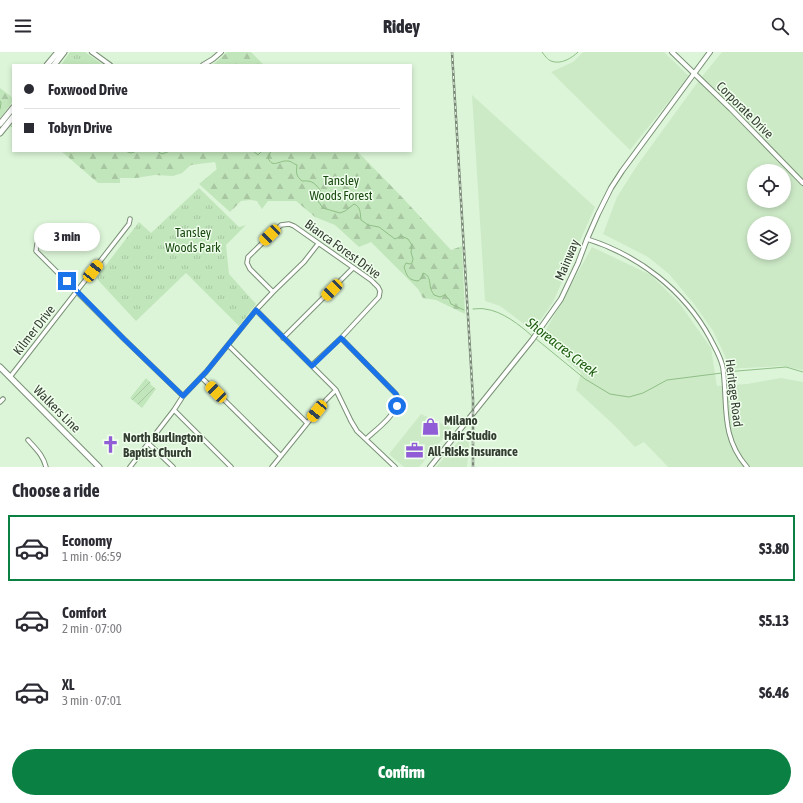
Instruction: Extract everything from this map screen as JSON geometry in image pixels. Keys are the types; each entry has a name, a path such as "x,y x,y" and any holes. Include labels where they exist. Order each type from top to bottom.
{"main road":[{"path":"48,64 58,52"},
{"path":"55,64 64,52"},
{"path":"1,128 11,117"},
{"name":"Walkers Line","path":"0,367 99,467"}],"street":[{"path":"92,52 109,64"},
{"path":"205,64 221,52"},
{"name":"Corporate Drive","path":"672,52 803,182"},
{"name":"Mainway","path":"430,467 532,340 561,300 611,188 710,52"},
{"name":"Kilmer Drive","path":"10,377 129,224 130,219"},
{"name":"Bianca Forest Drive","path":"273,292 250,268 247,263 248,257 281,225 289,224 371,280 378,287 380,291 379,297 341,338 312,366"},
{"name":"Heritage Road","path":"587,239 607,246 649,269 686,304 705,330 721,358 725,384 729,434 735,450 747,467"},
{"path":"37,244 36,251 183,396"},
{"path":"130,467 183,396 201,377 256,310 304,262 318,244"},
{"path":"284,338 353,268"},
{"path":"256,310 336,390 351,422 357,430 395,467"},
{"path":"341,338 396,394 399,400 390,416 366,440"},
{"path":"228,344 307,423"},
{"path":"201,377 281,456"},
{"path":"272,467 326,400 336,390"},
{"path":"174,410 231,467"},
{"path":"28,440 40,453 46,467"},
{"path":"148,443 173,467"}],"shaded area":[{"path":"583,52 664,52 689,76 630,150 551,72 573,62"},
{"path":"722,52 803,52 803,370 782,366 729,369 725,356 713,331 694,304 669,274 648,257 603,234 617,197 638,164 700,79"},
{"path":"472,95 595,207 553,302 533,331 500,306 485,301"},
{"path":"592,247 651,275 680,304 711,348 717,386 747,384 781,378 803,382 803,467 668,467 644,442 635,447 615,426 576,390 581,373 542,337"},
{"path":"421,414 452,428 419,467 404,467 389,454"},
{"path":"467,432 469,445 467,467 436,467"}],"green space":[{"path":"70,52 85,52 102,64 62,64"},
{"path":"227,52 251,52 263,64 214,64"},
{"path":"0,88 12,97 12,102 0,118"},
{"name":"Tansley Woods Forest","path":"62,152 358,152 451,250 462,246 465,314 436,300 423,298 418,289 371,242 359,247 335,225 315,217 296,201 268,201 262,209 257,201 241,201 230,212 199,184 217,169 215,162 191,165 182,173 173,176 155,175 136,178 120,178 120,183 98,183"},
{"name":"Tansley Woods Park","path":"199,188 239,227 246,225 226,245 229,274 256,304 239,326 186,273 136,321 96,278 139,222 151,233"},
{"path":"146,378 156,389 142,408 130,398"}],"waterway":[{"path":"542,52 546,57 555,62 569,59 578,52"},
{"name":"Shoreacres Creek","path":"0,101 0,109"},
{"name":"Shoreacres Creek","path":"128,152 134,152"},
{"name":"Shoreacres Creek","path":"159,152 162,154 167,152"},
{"name":"Shoreacres Creek","path":"254,152 258,155 261,152"},
{"name":"Shoreacres Creek","path":"271,152 268,158 272,163 274,164 289,161 297,165 297,174 302,181 312,182 316,185 322,193 318,201 323,208 340,213 354,204 359,209 361,220 368,225 379,227 395,239 401,236 408,239 412,245 411,252 413,259 412,263 406,263 404,267 408,277 412,280 418,281 422,278 423,273 425,274 428,277 434,295 440,297 445,295 451,304 464,310"},
{"name":"Shoreacres Creek","path":"473,309 491,310 498,313 516,323 532,336"},
{"name":"Shoreacres Creek","path":"535,338 585,379 610,394 629,397 643,393 667,380 722,373"},
{"name":"Shoreacres Creek","path":"725,372 786,367 803,372"}],"railway":[{"path":"452,52 473,399 473,467"}],"place":[{"name":"Milano Hair Studio","path":"431,427"},
{"name":"North Burlington Baptist Church","path":"110,444"},
{"name":"All-Risks Insurance","path":"415,451"}],"route":[{"path":"67,281 183,396 206,372 256,310 312,366 341,338 396,394 399,400 397,406"}]}
